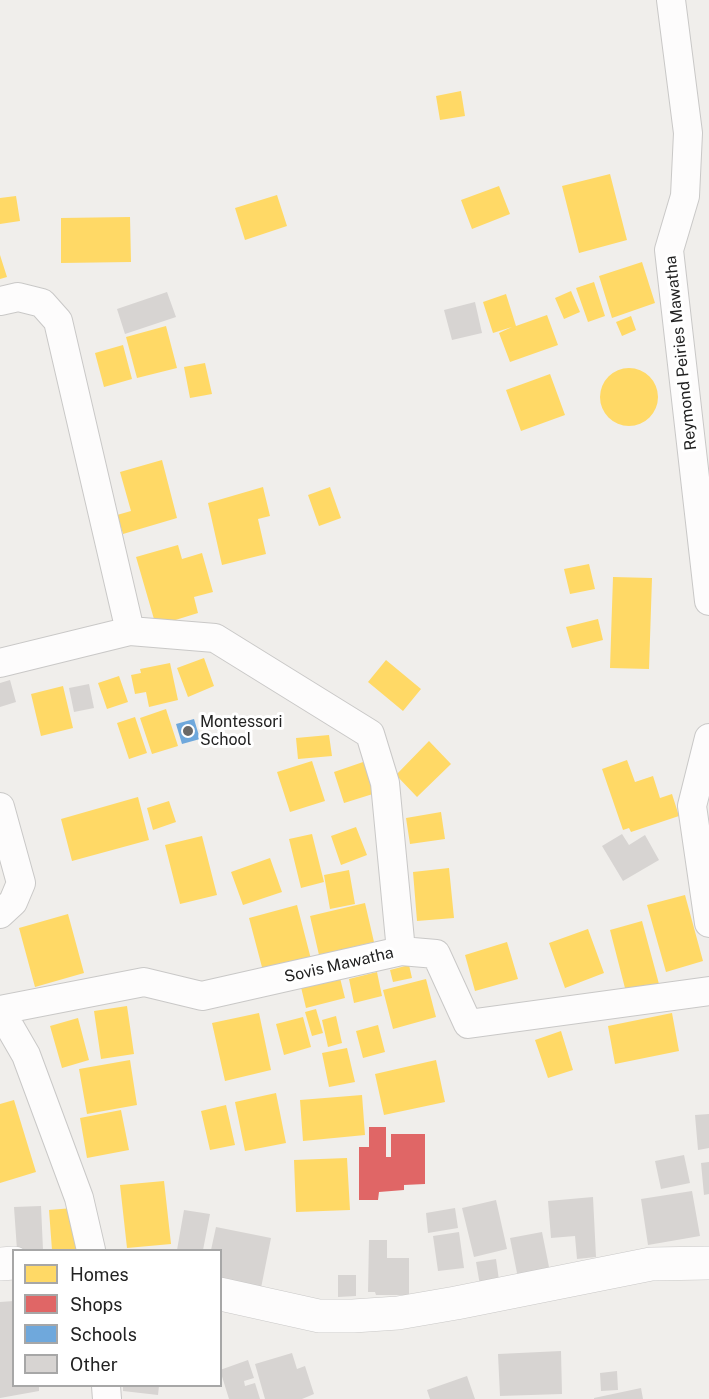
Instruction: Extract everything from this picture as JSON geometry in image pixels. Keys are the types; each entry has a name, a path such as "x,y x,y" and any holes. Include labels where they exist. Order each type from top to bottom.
{"street":[{"name":"Reymond Peiries Mawatha","path":"671,0 688,132 685,196 669,250 709,601"},
{"path":"0,301 18,297 42,303 58,321 130,631"},
{"path":"0,663 130,631 215,638 370,734 385,783 400,951"},
{"path":"709,738 692,806 709,923"},
{"path":"0,807 21,883 13,902 0,914"},
{"name":"Sovis Mawatha","path":"91,1249 79,1198 26,1056 0,1010 144,982 202,996 400,951 436,954 468,1024 709,991"},
{"path":"222,1294 319,1316 353,1316 398,1313 456,1304 651,1264 709,1263"}],"building: Homes":[{"path":"461,91 465,116 440,120 436,96"},
{"path":"610,174 627,240 579,253 562,186"},
{"path":"499,186 510,214 472,229 461,200"},
{"path":"277,195 287,226 245,240 235,208"},
{"path":"16,196 20,221 0,224 0,198"},
{"path":"130,217 131,262 61,263 61,218"},
{"path":"0,255 7,277 0,279"},
{"path":"642,262 655,303 612,318 599,276"},
{"path":"594,282 605,316 588,322 576,288"},
{"path":"571,291 580,312 564,319 555,298"},
{"path":"506,294 516,326 547,315 558,345 510,362 499,333 512,327 493,333 483,302"},
{"path":"631,316 636,330 622,336 616,322"},
{"path":"166,326 177,368 137,378 126,337"},
{"path":"123,345 132,379 104,387 95,353"},
{"path":"205,363 212,394 190,398 184,367"},
{"path":"629,368 640,370 650,376 656,386 658,397 656,408 650,418 640,424 629,426 618,424 608,418 602,408 600,397 602,386 608,376 618,370"},
{"path":"550,374 565,415 521,431 506,390"},
{"path":"162,460 177,518 123,534 117,515 131,511 120,472"},
{"path":"263,487 270,516 258,519 266,554 222,565 208,503"},
{"path":"330,487 341,518 319,526 308,495"},
{"path":"178,545 182,559 202,553 213,592 194,597 198,613 156,626 136,557"},
{"path":"589,564 595,589 570,594 564,569"},
{"path":"613,577 652,578 649,669 610,668"},
{"path":"598,619 603,640 572,648 566,627"},
{"path":"204,658 214,686 188,697 177,668"},
{"path":"386,660 421,689 403,711 368,682"},
{"path":"170,663 178,700 149,707 146,692 135,694 131,675 141,673 140,669"},
{"path":"119,676 128,702 107,709 98,683"},
{"path":"63,686 73,728 41,736 31,694"},
{"path":"166,709 178,746 152,754 140,718"},
{"path":"135,717 147,753 129,759 117,723"},
{"path":"329,735 332,756 298,759 296,738"},
{"path":"429,741 451,764 417,797 396,775"},
{"path":"627,760 635,782 653,776 660,798 672,794 679,816 631,832 629,828 623,830 602,769"},
{"path":"312,761 325,801 290,812 277,772"},
{"path":"366,761 376,793 344,803 334,772"},
{"path":"138,797 149,840 72,861 61,819"},
{"path":"169,801 176,822 153,830 147,808"},
{"path":"441,812 445,839 410,844 406,818"},
{"path":"356,827 367,855 341,865 331,836"},
{"path":"312,834 324,882 301,888 289,839"},
{"path":"202,836 217,895 180,904 165,845"},
{"path":"270,858 282,892 243,905 231,872"},
{"path":"449,868 454,918 417,921 413,872"},
{"path":"349,870 355,904 330,909 324,875"},
{"path":"685,895 703,961 666,972 647,905"},
{"path":"365,903 374,942 319,955 310,916"},
{"path":"297,905 311,959 263,971 249,918"},
{"path":"68,914 84,973 35,987 19,928"},
{"path":"642,921 659,984 626,992 610,930"},
{"path":"588,929 604,973 565,988 549,943"},
{"path":"507,942 518,979 475,991 465,955"},
{"path":"409,965 412,978 393,982 390,970"},
{"path":"377,972 382,996 354,1003 349,979"},
{"path":"339,974 345,998 306,1008 300,983"},
{"path":"426,979 436,1017 393,1029 383,990"},
{"path":"127,1006 134,1054 101,1059 94,1011"},
{"path":"316,1009 323,1033 312,1036 305,1012"},
{"path":"259,1013 271,1070 225,1081 212,1023"},
{"path":"672,1013 679,1051 615,1064 608,1026"},
{"path":"336,1016 342,1043 328,1047 322,1020"},
{"path":"303,1017 311,1047 284,1055 276,1024"},
{"path":"78,1018 89,1060 62,1068 50,1026"},
{"path":"378,1025 385,1052 363,1058 356,1031"},
{"path":"561,1031 573,1070 548,1078 535,1040"},
{"path":"347,1048 355,1082 329,1087 322,1053"},
{"path":"130,1060 137,1105 87,1114 79,1069"},
{"path":"436,1060 445,1102 384,1115 375,1074"},
{"path":"276,1093 286,1143 245,1151 235,1102"},
{"path":"362,1095 365,1135 303,1141 300,1100"},
{"path":"14,1100 36,1172 0,1183 0,1104"},
{"path":"226,1105 235,1145 210,1150 201,1111"},
{"path":"121,1110 129,1150 87,1158 80,1118"},
{"path":"347,1158 350,1210 296,1212 294,1160"},
{"path":"164,1181 171,1244 127,1248 120,1185"},
{"path":"73,1208 77,1249 52,1249 49,1210"}],"building: Shops":[{"path":"369,1127 386,1127 386,1157 391,1157 391,1134 425,1134 425,1184 404,1185 404,1190 379,1192 378,1200 359,1200 359,1147 369,1147"}],"building: Schools":[{"name":"Montessori School","path":"194,719 200,739 182,744 176,724"}],"building: Other":[{"path":"167,292 176,317 125,334 117,309"},
{"path":"475,302 482,333 452,340 444,310"},
{"path":"10,680 16,702 0,707 0,683"},
{"path":"89,684 94,708 74,712 69,688"},
{"path":"622,834 629,845 645,835 659,860 623,881 602,846"},
{"path":"709,1114 709,1148 698,1150 695,1115"},
{"path":"684,1155 690,1183 661,1189 655,1161"},
{"path":"709,1162 709,1194 704,1195 701,1163"},
{"path":"692,1191 700,1236 648,1245 641,1199"},
{"path":"593,1197 596,1257 577,1259 575,1236 551,1238 548,1201"},
{"path":"496,1200 507,1249 474,1257 462,1208"},
{"path":"41,1206 43,1249 17,1249 14,1207"},
{"path":"455,1208 458,1228 428,1233 426,1213"},
{"path":"184,1210 210,1214 203,1249 177,1249"},
{"path":"216,1227 271,1238 261,1288 222,1280 222,1249 211,1249"},
{"path":"459,1232 464,1268 438,1271 433,1236"},
{"path":"542,1232 550,1272 518,1278 510,1238"},
{"path":"369,1240 387,1240 387,1258 409,1258 409,1295 376,1295 375,1292 368,1292"},
{"path":"496,1259 500,1287 481,1291 476,1262"},
{"path":"338,1275 356,1275 356,1296 338,1297"},
{"path":"12,1301 12,1387 39,1387 39,1391 0,1398 0,1302"},
{"path":"561,1351 562,1394 500,1396 498,1354"},
{"path":"292,1353 297,1369 305,1366 314,1394 302,1399 265,1399 255,1364"},
{"path":"248,1360 254,1378 244,1381 245,1386 255,1383 260,1399 229,1399 222,1369"},
{"path":"617,1371 618,1390 601,1391 600,1373"},
{"path":"467,1376 475,1399 430,1399 427,1390"},
{"path":"123,1387 159,1387 158,1395 123,1391"},
{"path":"641,1388 643,1399 594,1399 594,1398"}],"place":[{"name":"Montessori School","path":"188,731"}]}
